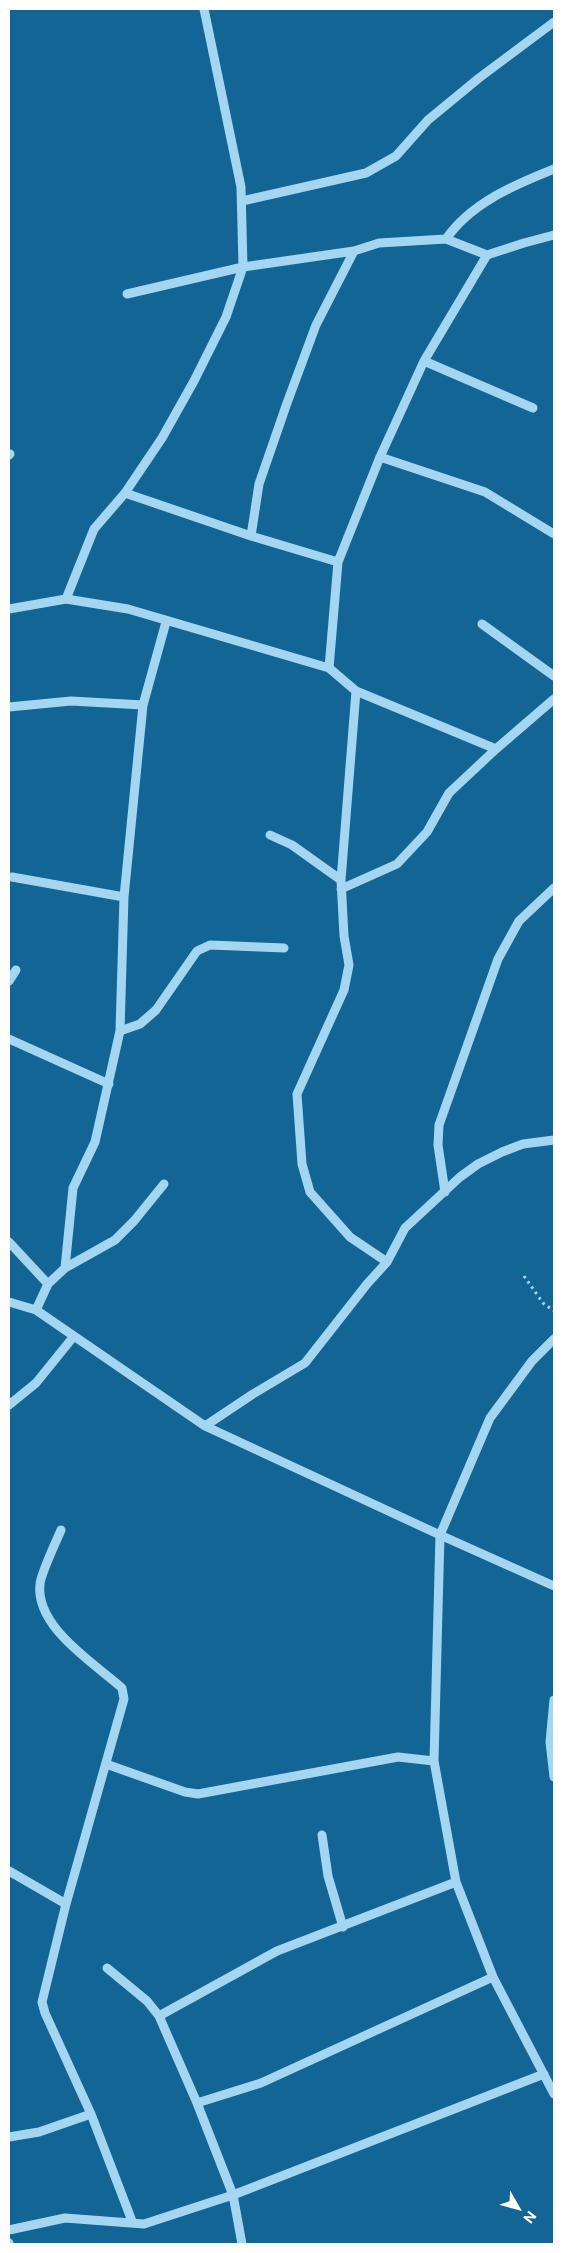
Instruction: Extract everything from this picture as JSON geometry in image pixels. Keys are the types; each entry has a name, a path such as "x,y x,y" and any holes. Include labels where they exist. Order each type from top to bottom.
{"street":[{"path":"66,599 94,529 124,493 162,438 194,381 226,317 243,267 241,187 204,9"},
{"path":"242,201 366,173 396,156 428,120 479,78 554,22"},
{"path":"446,239 458,223 492,197 554,169"},
{"path":"127,294 243,267 354,251 379,243 446,239 487,255 554,235"},
{"path":"251,536 259,484 287,403 316,325 354,251"},
{"path":"328,668 338,562 380,457 424,361 487,255"},
{"path":"424,361 533,408"},
{"path":"380,457 485,492 554,534"},
{"path":"124,493 251,536 338,562"},
{"path":"9,609 66,599 128,609 166,622 328,668 356,691 496,749"},
{"path":"65,1268 73,1188 95,1142 120,1031 124,897 143,705 166,622"},
{"path":"482,624 554,676"},
{"path":"356,691 341,884 344,936 349,965 344,990 297,1094 302,1164 310,1192 350,1237 387,1262"},
{"path":"341,884 397,864 427,832 449,793 554,699"},
{"path":"9,707 71,701 143,705"},
{"path":"270,835 292,845 341,884"},
{"path":"12,877 124,897"},
{"path":"445,1192 438,1145 438,1125 498,958 519,921 554,888"},
{"path":"120,1031 140,1024 156,1010 198,951 210,945 284,948"},
{"path":"9,981 16,970"},
{"path":"9,1039 108,1084"},
{"path":"205,1426 305,1363 367,1284 387,1262 405,1228 460,1177 478,1164 502,1152 523,1144 554,1140"},
{"path":"36,1310 48,1284 65,1268 115,1240 134,1221 164,1184"},
{"path":"9,1242 48,1284"},
{"path":"9,1302 36,1310 205,1426 554,1586"},
{"path":"9,1405 36,1383 74,1336"},
{"path":"554,1339 532,1361 490,1418 440,1535 434,1761 456,1882 493,1977 554,2094"},
{"path":"61,1530 40,1584 44,1612 62,1637 122,1688 124,1699 66,1904 42,2002 45,2013 91,2114 132,2222"},
{"path":"554,1700 550,1742 554,1777"},
{"path":"106,1764 185,1792 198,1794 398,1757 434,1761"},
{"path":"322,1835 328,1876 343,1927"},
{"path":"9,1871 66,1904"},
{"path":"159,2016 277,1951 456,1882"},
{"path":"107,1968 147,2001 159,2016 197,2103 233,2195 242,2244"},
{"path":"197,2103 261,2082 493,1977"},
{"path":"9,2230 65,2218 144,2224 233,2195 544,2074"},
{"path":"9,2137 39,2132 91,2114"}],"path":[{"path":"524,1276 543,1302 554,1311"}]}
